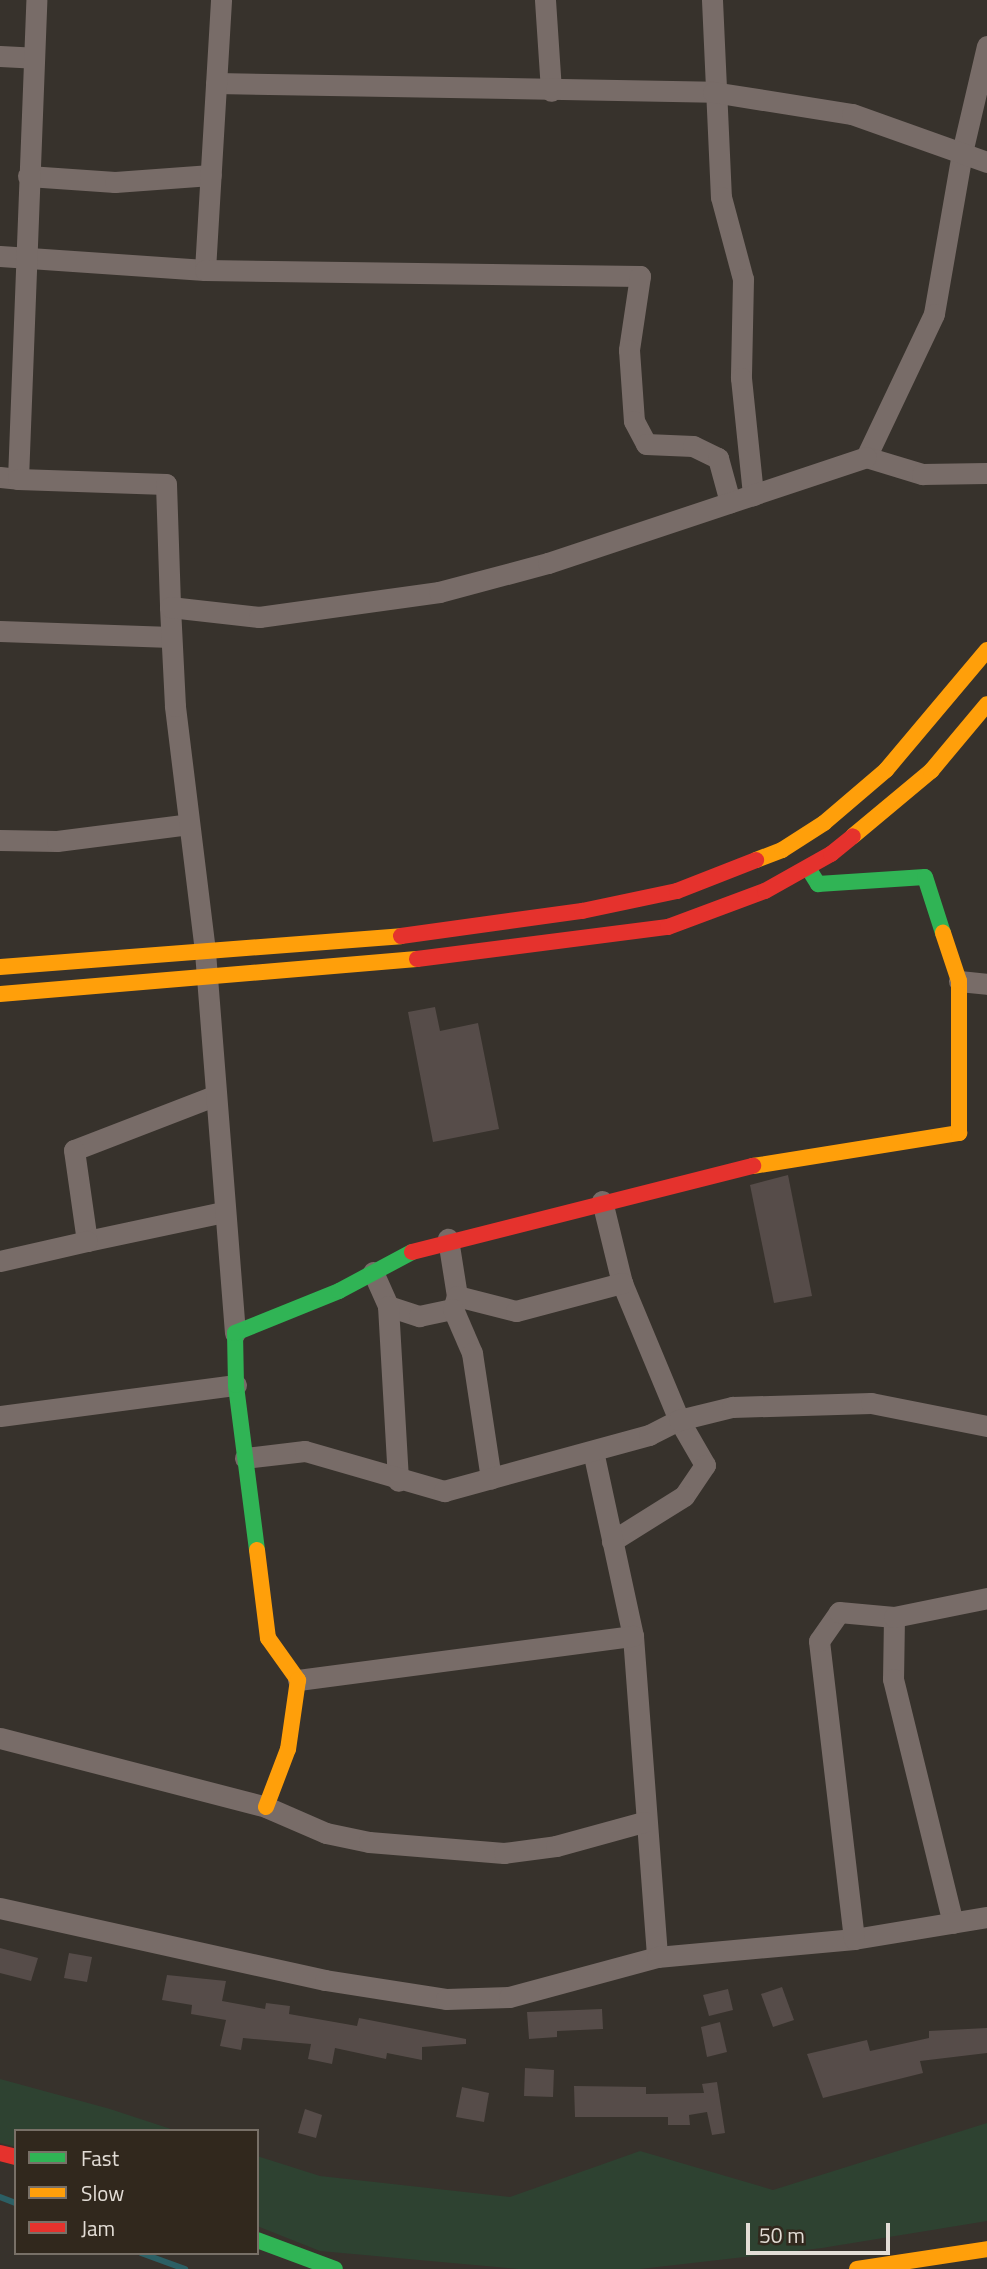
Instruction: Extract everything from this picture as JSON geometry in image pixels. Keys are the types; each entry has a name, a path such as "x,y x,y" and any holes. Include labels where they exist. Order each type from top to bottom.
{"street":[{"path":"36,0 25,255 9,478 166,484 171,637 189,824 205,951 203,975 234,1333 236,1385 268,1638 298,1680 288,1749 266,1807"},
{"path":"205,270 220,0"},
{"path":"545,0 551,91"},
{"path":"712,0 713,92 722,197 743,279 741,378 753,495"},
{"path":"866,457 934,314 962,153 987,46"},
{"path":"0,56 34,58"},
{"path":"216,83 713,92 852,114 987,162"},
{"path":"29,176 115,182 211,175"},
{"path":"0,256 25,255 205,270 639,276 629,350 634,421 646,444 693,446 718,458 730,502"},
{"path":"170,607 259,617 439,592 548,563 866,457 922,474 987,473"},
{"path":"0,631 171,637"},
{"path":"0,967 372,940 634,902 713,879 782,850 824,823 886,770 987,650"},
{"path":"0,995 203,975 411,960 668,927 717,911 808,868 931,771 987,704"},
{"path":"0,840 57,841 189,824"},
{"path":"234,1333 373,1272 422,1246 786,1158 959,1133 959,981 925,877 818,884 808,868"},
{"path":"959,981 987,984"},
{"path":"87,1241 74,1150 214,1096"},
{"path":"602,1201 622,1283 679,1420 705,1465 684,1496 612,1541"},
{"path":"0,1261 224,1212"},
{"path":"448,1239 455,1303 472,1353 491,1479"},
{"path":"373,1272 388,1306 398,1481"},
{"path":"388,1306 419,1316 455,1303 516,1311 622,1283"},
{"path":"0,1416 236,1385"},
{"path":"245,1458 305,1451 398,1481 444,1491 649,1435 679,1420 732,1407 857,1402 987,1426"},
{"path":"593,1451 633,1636 644,1822 657,1957"},
{"path":"854,1939 819,1641 839,1612 894,1616 987,1598"},
{"path":"894,1616 893,1679 953,1923"},
{"path":"298,1680 633,1636"},
{"path":"0,1738 266,1807 345,1838 504,1853 556,1846 644,1822"},
{"path":"0,1908 325,1980 446,1999 509,1997 657,1957 854,1939 987,1917"},
{"path":"259,2241 335,2269"},
{"path":"857,2269 987,2249"}],"green space":[{"path":"0,2079 171,2129 14,2129 14,2146 0,2143"},
{"path":"987,2123 987,2221 822,2248 640,2269 518,2269 320,2251 259,2227 259,2157 320,2176 510,2197 640,2151 773,2190"}],"building":[{"path":"435,1007 440,1031 478,1023 499,1129 433,1142 408,1012"},
{"path":"788,1175 812,1296 774,1303 750,1185"},
{"path":"0,1948 38,1958 31,1981 0,1973"},
{"path":"69,1953 92,1957 87,1982 64,1978"},
{"path":"167,1975 226,1981 222,2001 265,2009 266,2003 290,2006 289,2014 357,2026 359,2018 466,2039 466,2044 422,2047 422,2060 387,2053 386,2059 335,2048 332,2064 308,2059 311,2044 243,2038 241,2050 220,2046 226,2020 191,2014 192,2005 162,2000"},
{"path":"782,1987 794,2020 773,2027 761,1994"},
{"path":"728,1989 733,2010 709,2016 703,1995"},
{"path":"602,2009 603,2029 557,2031 557,2037 529,2039 527,2012"},
{"path":"720,2022 727,2052 707,2057 701,2027"},
{"path":"987,2028 987,2053 920,2061 923,2073 823,2098 807,2054 867,2040 870,2051 929,2038 929,2031"},
{"path":"525,2068 554,2070 553,2097 524,2096"},
{"path":"717,2082 725,2133 712,2135 707,2112 689,2115 690,2125 668,2125 668,2117 575,2117 574,2086 646,2087 646,2094 704,2093 702,2084"},
{"path":"462,2087 489,2093 484,2122 456,2117"},
{"path":"305,2109 322,2115 316,2138 298,2133"}],"waterway":[{"path":"0,2197 14,2202"},
{"path":"146,2255 185,2269"}],"traffic: fast":[{"path":"808,868 818,884 925,877 943,933"},
{"path":"257,1550 236,1385 235,1333 339,1291 412,1252"},
{"path":"259,2241 335,2269"}],"traffic: slow":[{"path":"756,860 782,850 824,823 886,770 987,650"},
{"path":"853,836 931,771 987,704"},
{"path":"753,1166 959,1133 959,981 943,933"},
{"path":"0,967 401,936"},
{"path":"0,994 417,959"},
{"path":"257,1550 268,1638 298,1680 288,1749 266,1807"},
{"path":"857,2269 987,2249"}],"traffic: jam":[{"path":"417,959 668,927 765,891 831,854 853,836"},
{"path":"401,936 582,911 677,891 756,860"},
{"path":"412,1252 753,1166"},
{"path":"0,2153 14,2156"}]}
